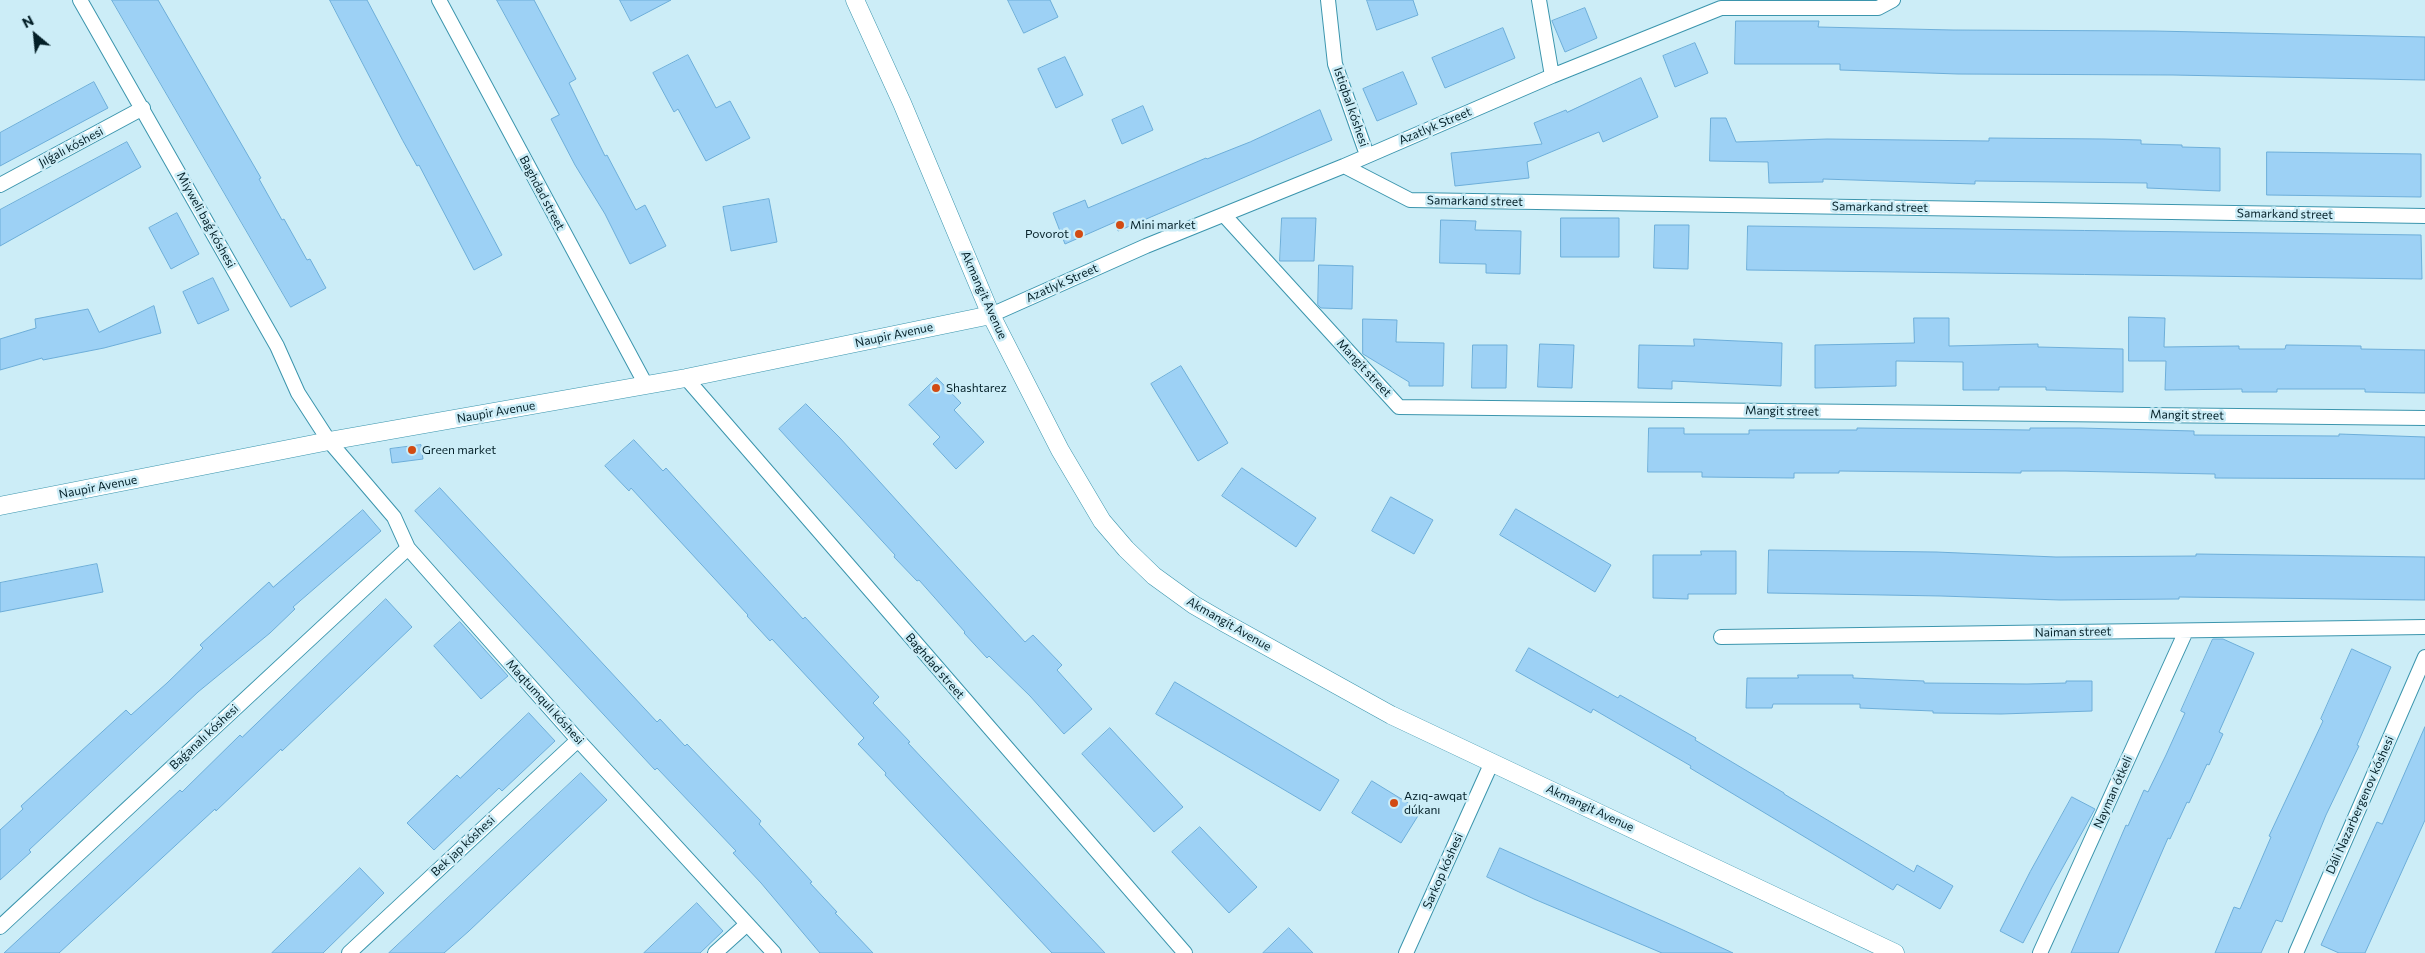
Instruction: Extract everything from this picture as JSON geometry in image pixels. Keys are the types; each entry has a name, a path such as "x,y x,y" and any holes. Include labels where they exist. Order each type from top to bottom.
{"street":[{"name":"Miyweli baǵ kóshesi","path":"80,0 283,358 298,393 329,442"},
{"name":"Baghdad street","path":"439,0 646,386"},
{"name":"Akmangit Avenue","path":"855,0 902,103 991,315 1060,450 1102,520 1126,549 1154,576 1210,614 1391,715 1894,953"},
{"name":"Istiqbal kóshesi","path":"1328,0 1336,64 1367,155"},
{"path":"1539,0 1552,76"},
{"name":"Azatlyk Street","path":"991,315 1146,246 1344,166 1721,4 1878,8 1894,0"},
{"name":"Jılǵalı kóshesi","path":"0,185 142,108"},
{"name":"Samarkand street","path":"1344,166 1410,200 2425,216"},
{"name":"Mangit street","path":"1224,215 1399,406 2425,418"},
{"name":"Naupir Avenue","path":"0,506 329,442 646,386 991,315"},
{"name":"Baghdad street","path":"686,378 1185,953"},
{"name":"Maqtumqulı kóshesi","path":"329,442 394,517 408,548 578,740 774,953"},
{"name":"Baǵanalı kóshesi","path":"0,927 408,548"},
{"name":"Naiman street","path":"1721,637 2425,627"},
{"name":"Nayman ótkeli","path":"2040,953 2186,631"},
{"name":"Dáli Nazarbergenov kóshesi","path":"2296,953 2425,657"},
{"name":"Bek jap kóshesi","path":"349,953 578,740"},
{"name":"Sarkop kóshesi","path":"1406,953 1492,762"},
{"path":"715,953 746,924"}],"building":[{"path":"112,0 158,0 261,178 259,179 282,220 284,219 307,260 310,259 326,288 291,307"},
{"path":"330,0 367,0 502,255 474,270 419,165 417,166 403,141"},
{"path":"497,0 534,0 576,79 569,83 605,156 607,155 636,210 645,205 666,246 630,264 605,214 575,165 551,119 559,115"},
{"path":"620,0 671,0 631,21"},
{"path":"1008,0 1050,0 1058,17 1024,33"},
{"path":"1367,0 1413,0 1418,15 1377,30"},
{"path":"1585,8 1597,38 1565,52 1552,21"},
{"path":"1736,21 1819,21 1818,27 2154,31 2425,37 2425,80 2173,75 1958,74 1840,70 1840,64 1735,64"},
{"path":"1503,28 1515,58 1445,88 1432,58"},
{"path":"1695,43 1708,73 1675,87 1663,56"},
{"path":"688,55 716,108 730,101 750,138 706,161 678,109 674,112 653,73"},
{"path":"1065,57 1083,95 1056,108 1038,69"},
{"path":"1403,72 1417,104 1377,121 1363,89"},
{"path":"1641,78 1658,117 1603,142 1599,132 1527,162 1529,178 1455,186 1451,153 1542,144 1534,123 1566,110 1567,112"},
{"path":"94,82 108,108 0,166 0,133"},
{"path":"1143,106 1153,130 1122,144 1112,120"},
{"path":"1320,110 1332,140 1118,231 1115,222 1065,244 1053,213 1085,200 1088,208 1206,158 1250,142"},
{"path":"1711,118 1726,118 1736,142 1827,139 1989,141 1989,138 2104,139 2141,140 2141,144 2220,148 2220,191 2147,188 2147,183 1975,181 1975,184 1823,179 1823,182 1769,183 1768,162 1710,161"},
{"path":"127,142 141,167 0,246 0,210"},
{"path":"2267,152 2421,154 2421,197 2267,195"},
{"path":"769,199 777,242 731,251 723,207"},
{"path":"177,213 199,254 171,269 149,228"},
{"path":"1282,218 1316,218 1314,261 1280,261"},
{"path":"1561,218 1619,218 1619,257 1561,257"},
{"path":"1441,220 1476,221 1475,230 1521,231 1520,274 1486,273 1486,264 1440,263"},
{"path":"1655,225 1689,225 1688,269 1654,268"},
{"path":"1748,226 2421,235 2422,279 1747,270"},
{"path":"1319,265 1353,266 1352,309 1321,308 1318,305"},
{"path":"213,278 229,310 198,324 183,292"},
{"path":"154,306 161,333 104,348 43,360 42,358 0,370 0,339 36,328 35,319 88,309 99,332"},
{"path":"2129,317 2165,318 2164,347 2239,346 2239,349 2285,349 2286,345 2361,346 2361,349 2425,350 2425,393 2365,392 2365,389 2277,389 2277,392 2242,392 2242,389 2165,390 2166,361 2129,361"},
{"path":"1914,318 1949,318 1949,346 2038,344 2038,347 2123,349 2123,392 2046,390 2046,387 1999,387 1999,390 1963,390 1963,362 1896,361 1896,386 1815,388 1815,345 1914,343"},
{"path":"1363,319 1397,320 1396,342 1444,343 1443,386 1409,386 1409,382 1363,354"},
{"path":"1694,339 1782,343 1781,386 1672,381 1672,389 1638,388 1639,345 1694,346"},
{"path":"1540,344 1574,345 1572,388 1538,387"},
{"path":"1473,345 1507,345 1506,388 1472,388"},
{"path":"1181,366 1228,443 1198,461 1151,384"},
{"path":"937,378 961,403 954,410 984,442 956,469 933,444 940,437 909,405"},
{"path":"806,404 840,438 1025,642 1033,635 1062,665 1057,670 1092,709 1064,734 1030,696 989,656 987,658 919,580 917,581 894,557 895,555 779,429"},
{"path":"1649,428 1684,428 1684,434 1749,434 1749,430 1857,430 1857,428 2030,430 2030,428 2080,428 2194,431 2194,435 2339,436 2339,434 2425,437 2425,479 2215,478 2215,474 2065,471 2021,471 2021,473 1839,471 1839,473 1794,473 1794,478 1702,477 1702,472 1648,472"},
{"path":"634,440 663,471 666,468 803,619 805,617 879,697 873,703 910,742 908,743 1105,953 1052,953 885,775 886,773 858,744 864,738 772,639 770,641 631,488 629,491 605,466"},
{"path":"421,445 423,459 392,463 390,449"},
{"path":"1242,468 1316,518 1296,547 1222,496"},
{"path":"440,488 657,722 660,719 685,746 687,744 761,821 759,824 812,882 810,883 837,912 835,913 873,953 820,953 733,853 736,851 657,768 655,770 415,511"},
{"path":"1391,497 1433,520 1414,554 1372,531"},
{"path":"1516,509 1611,565 1595,592 1500,535"},
{"path":"363,510 381,531 293,607 295,609 270,633 198,692 29,850 31,852 0,880 0,830 23,809 21,806 126,710 131,715 167,683 203,648 200,645 269,582 273,587"},
{"path":"1769,550 1936,552 2056,557 2196,556 2196,554 2425,557 2425,600 2179,597 2179,599 2060,600 1768,593"},
{"path":"1701,551 1736,551 1736,594 1688,594 1688,599 1653,598 1653,555 1701,555"},
{"path":"97,564 103,592 0,612 0,583"},
{"path":"386,599 412,627 282,751 281,749 216,811 215,809 59,953 4,953 180,790 182,792 240,735 242,737"},
{"path":"460,622 508,676 481,699 434,646"},
{"path":"2213,639 2223,639 2254,653 2219,732 2223,734 2209,765 2207,764 2170,839 2168,838 2118,953 2071,953 2126,825 2128,826 2144,790 2148,792 2185,713 2181,711"},
{"path":"1529,648 1618,698 1620,695 1696,738 1695,740 1914,872 1917,865 1953,886 1940,909 1897,884 1893,890 1690,768 1691,766 1593,709 1591,713 1516,671"},
{"path":"2352,649 2391,667 2357,745 2359,746 2326,815 2282,922 2276,920 2261,953 2215,953 2234,907 2240,909 2271,837 2269,836 2323,721 2321,719"},
{"path":"1798,675 1853,675 1853,678 1924,681 1924,683 2027,684 2092,681 2092,711 2001,714 1933,713 1933,711 1860,708 1860,704 1773,704 1772,708 1746,708 1747,678 1798,678"},
{"path":"1175,682 1339,780 1320,811 1156,714"},
{"path":"529,713 555,741 502,791 499,788 434,850 407,823 457,775 460,778"},
{"path":"2425,727 2425,820 2365,953 2339,953 2321,945 2377,822 2382,824"},
{"path":"1110,728 1183,807 1154,832 1082,754"},
{"path":"581,773 607,800 469,931 444,953 389,953"},
{"path":"1372,781 1421,811 1401,843 1352,813"},
{"path":"2072,797 2095,809 2023,943 2000,931"},
{"path":"1200,827 1257,887 1229,913 1172,852"},
{"path":"1500,848 1733,953 1662,953 1534,899 1487,877"},
{"path":"360,868 384,893 323,953 272,953"},
{"path":"697,903 723,931 700,953 644,953"},
{"path":"1289,928 1313,953 1263,953"}],"place":[{"name":"Mini market","path":"1120,225"},
{"name":"Povorot","path":"1079,234"},
{"name":"Shashtarez","path":"936,388"},
{"name":"Green market","path":"412,450"},
{"name":"Azıq-awqat dúkanı","path":"1394,803"}]}
